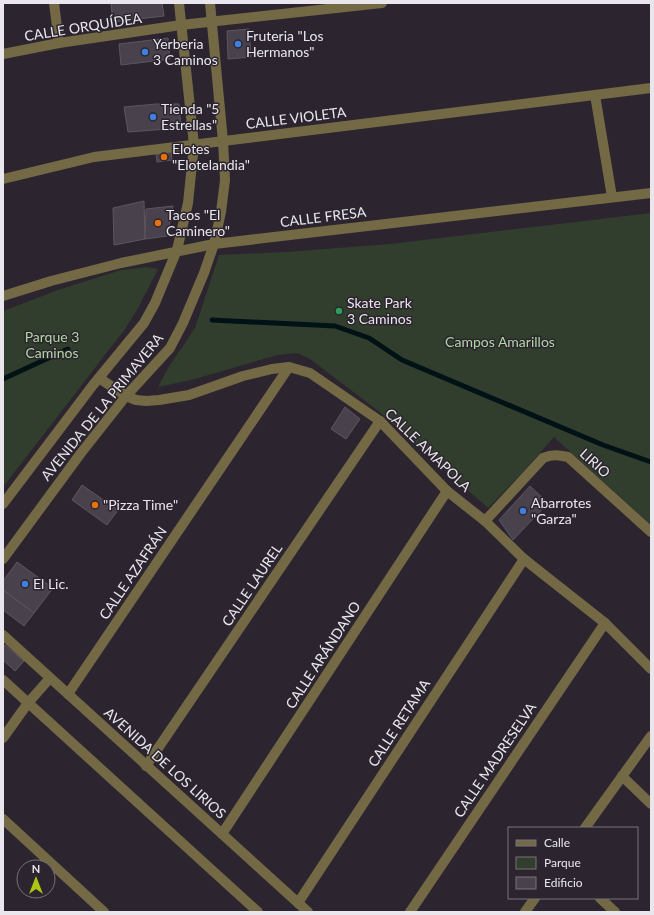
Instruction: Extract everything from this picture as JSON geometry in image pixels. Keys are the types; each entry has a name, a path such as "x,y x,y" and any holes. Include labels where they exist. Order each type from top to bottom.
{"street":[{"path":"54,3 59,44"},
{"name":"AVENIDA DE LA PRIMAVERA","path":"3,504 99,378 144,323 155,303 177,250 188,202 194,145 179,3"},
{"name":"AVENIDA DE LA PRIMAVERA","path":"3,559 81,453 126,396 170,348 183,324 202,281 214,244 221,212 225,180 223,141 210,3"},
{"name":"CALLE ORQUÍDEA","path":"3,54 182,25 330,6 382,3"},
{"name":"CALLE VIOLETA","path":"3,179 94,157 651,88"},
{"path":"595,95 612,197"},
{"name":"CALLE FRESA","path":"3,296 88,271 177,250 214,244 651,193"},
{"name":"CALLE AMAPOLA","path":"99,378 126,396 136,400 146,401 189,395 243,376 289,367 310,373 380,421 447,492 485,521 524,559 604,623 651,669"},
{"name":"CALLE AZAFRÁN","path":"68,694 289,367"},
{"name":"CALLE LAUREL","path":"146,766 380,421"},
{"name":"LIRIO","path":"485,521 543,458 556,454 568,457 651,532"},
{"name":"CALLE ARÁNDANO","path":"222,834 447,492"},
{"name":"CALLE RETAMA","path":"298,903 524,559"},
{"name":"CALLE MADRESELVA","path":"410,912 604,623"},
{"name":"AVENIDA DE LOS LIRIOS","path":"3,635 308,912"},
{"path":"3,738 28,703 50,678"},
{"path":"3,680 258,912"},
{"path":"586,827 651,736"},
{"path":"622,776 651,804"},
{"path":"3,818 104,912"},
{"path":"525,912 534,899"},
{"path":"601,899 615,912"}],"green space":[{"name":"Campos Amarillos","path":"651,213 651,525 554,437 488,508 377,410 310,359 298,353 277,355 195,379 158,387 168,368 195,328 219,255 286,252 390,244"},
{"name":"Parque 3 Caminos","path":"147,267 158,269 137,310 125,329 3,487 3,311 58,290 121,270"}],"building":[{"path":"111,3 162,3 164,16 113,22"},
{"name":"Fruteria \"Los Hermanos\"","path":"249,29 251,57 228,59 227,31"},
{"name":"Yerberia 3 Caminos","path":"168,38 170,59 121,65 119,44"},
{"name":"Tienda \"5 Estrellas\"","path":"156,104 179,104 181,128 128,132 124,107"},
{"name":"Elotes \"Elotelandia\"","path":"171,151 172,160 157,162 156,153"},
{"path":"144,201 145,239 114,245 113,208"},
{"name":"Tacos \"El Caminero\"","path":"173,206 167,236 145,239 146,209"},
{"path":"345,407 360,419 346,439 331,429"},
{"name":"\"Pizza Time\"","path":"82,485 118,510 107,525 72,500"},
{"name":"Abarrotes \"Garza\"","path":"530,486 548,503 513,540 499,520"},
{"name":"El Lic.","path":"17,562 53,588 34,613 3,590 3,581"},
{"name":"El Lic.","path":"3,590 34,613 24,626 3,610"},
{"path":"5,645 24,661 15,671 3,660 3,648"}],"waterway":[{"path":"212,320 335,326 369,338 402,360 603,445 651,462"},
{"path":"3,379 68,349"}],"place":[{"name":"Fruteria \"Los Hermanos\"","path":"238,44"},
{"name":"Yerberia 3 Caminos","path":"145,52"},
{"name":"Tienda \"5 Estrellas\"","path":"153,117"},
{"name":"Elotes \"Elotelandia\"","path":"164,157"},
{"name":"Tacos \"El Caminero\"","path":"158,223"},
{"name":"Skate Park 3 Caminos","path":"339,311"},
{"name":"\"Pizza Time\"","path":"95,505"},
{"name":"Abarrotes \"Garza\"","path":"523,511"},
{"name":"El Lic.","path":"25,584"}]}
